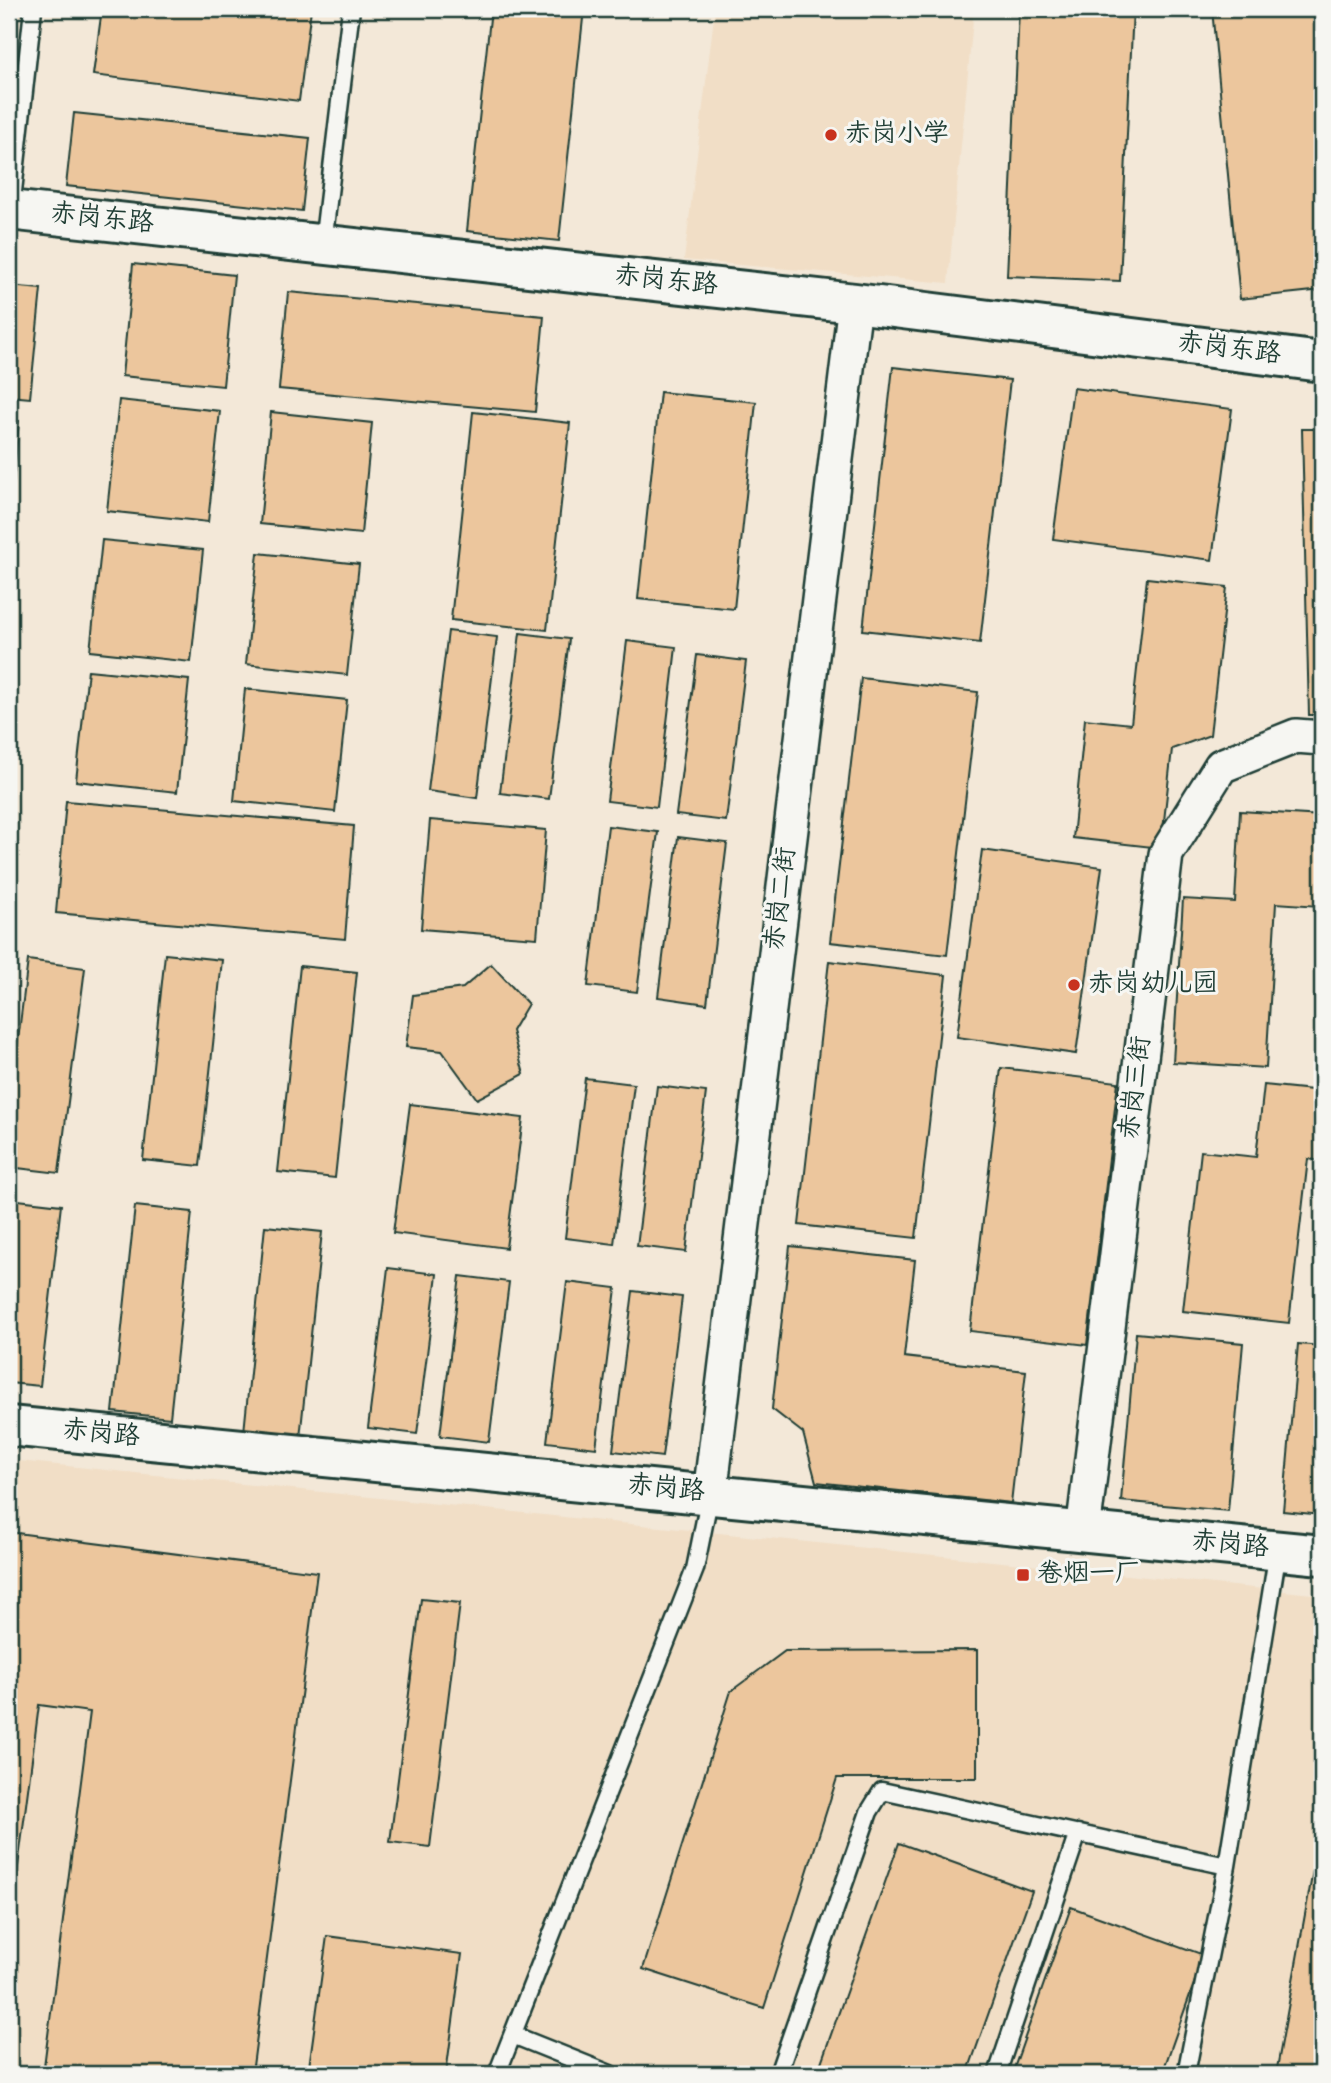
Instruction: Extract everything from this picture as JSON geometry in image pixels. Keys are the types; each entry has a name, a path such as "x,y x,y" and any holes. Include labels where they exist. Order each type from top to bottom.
{"main road":[{"name":"赤岗东路","path":"10,210 855,303 1322,362"},
{"name":"赤岗路","path":"9,1426 1322,1555"}],"street":[{"name":"赤岗二街","path":"710,1494 855,303"},
{"name":"赤岗三街","path":"1083,1532 1166,855 1221,766 1296,736 1322,738"}],"lane":[{"path":"10,210 33,9"},
{"path":"323,244 351,9"},
{"path":"497,2074 695,1569 710,1494"},
{"path":"1186,2074 1227,1866 1278,1551"},
{"path":"778,2074 869,1812 882,1791 1227,1866"},
{"path":"997,2074 1078,1833"},
{"path":"513,2035 610,2074"}],"shaded area":[{"path":"9,9 21,9 9,131"},
{"name":"赤岗小学","path":"715,9 974,9 948,283 684,260"},
{"path":"9,1460 1322,1595 1322,2074 9,2074"}],"building":[{"path":"102,9 311,9 299,101 93,75"},
{"path":"491,9 584,9 559,241 467,231"},
{"path":"1019,9 1133,9 1120,281 1007,276"},
{"path":"1212,9 1322,9 1322,290 1240,299"},
{"path":"74,113 310,138 302,211 66,186"},
{"path":"133,264 234,275 223,386 122,376"},
{"path":"9,286 41,289 30,398 9,396"},
{"path":"288,292 544,316 535,412 279,389"},
{"path":"893,367 1010,380 980,643 863,630"},
{"path":"1073,388 1232,409 1212,560 1053,539"},
{"path":"660,392 756,402 734,609 638,599"},
{"path":"119,400 220,411 208,522 107,511"},
{"path":"271,412 372,423 361,534 260,524"},
{"path":"473,412 570,423 547,630 451,620"},
{"path":"9,420 19,421 12,496 9,496"},
{"path":"1302,429 1322,429 1322,715 1309,715"},
{"path":"102,540 203,550 191,662 90,651"},
{"path":"258,553 359,564 347,675 246,664"},
{"path":"1147,578 1227,587 1210,735 1172,749 1161,848 1073,838 1085,719 1131,724"},
{"path":"448,631 497,637 477,798 428,791"},
{"path":"520,633 569,639 549,799 500,793"},
{"path":"627,641 676,647 657,807 607,801"},
{"path":"697,655 746,661 726,821 676,815"},
{"path":"88,670 189,680 177,792 76,781"},
{"path":"861,678 978,692 947,955 830,942"},
{"path":"245,689 347,700 335,812 234,801"},
{"path":"66,801 354,826 345,939 56,913"},
{"path":"1240,811 1322,816 1320,906 1276,903 1266,1068 1173,1062 1183,899 1235,902"},
{"path":"430,820 546,830 537,938 421,929"},
{"path":"608,826 658,832 637,992 588,986"},
{"path":"678,837 727,843 707,1004 658,997"},
{"path":"982,850 1102,867 1076,1054 957,1037"},
{"path":"165,954 222,960 200,1166 143,1160"},
{"path":"28,960 85,968 59,1173 9,1167 9,1112"},
{"path":"829,961 946,975 916,1238 799,1225"},
{"path":"491,964 528,1004 512,1031 524,1074 477,1099 442,1051 406,1047 413,995 463,988"},
{"path":"300,966 357,972 335,1178 278,1172"},
{"path":"1001,1068 1118,1082 1087,1345 970,1331"},
{"path":"585,1078 634,1084 614,1244 565,1238"},
{"path":"1264,1085 1322,1091 1322,1161 1308,1159 1289,1323 1183,1311 1201,1151 1256,1157"},
{"path":"657,1086 706,1092 686,1252 637,1246"},
{"path":"410,1104 523,1118 506,1248 393,1233"},
{"path":"9,1199 61,1205 40,1386 9,1383"},
{"path":"135,1206 192,1212 170,1418 113,1412"},
{"path":"265,1226 322,1232 300,1438 244,1432"},
{"path":"790,1246 915,1260 904,1357 1026,1371 1011,1503 816,1482 803,1433 772,1409"},
{"path":"388,1268 437,1274 417,1434 368,1428"},
{"path":"460,1276 509,1282 489,1442 440,1436"},
{"path":"567,1282 616,1288 596,1448 547,1442"},
{"path":"633,1291 682,1297 662,1457 613,1451"},
{"path":"1136,1333 1243,1343 1228,1511 1121,1501"},
{"path":"1298,1344 1322,1346 1322,1515 1283,1511"},
{"path":"9,1532 317,1572 252,2074 43,2074 90,1712 39,1705 9,1936"},
{"path":"421,1599 460,1603 430,1847 390,1842"},
{"path":"977,1650 977,1778 837,1778 764,2008 643,1969 731,1691 785,1651"},
{"path":"1322,1821 1322,2074 1276,2074"},
{"path":"899,1843 1032,1891 967,2074 817,2074"},
{"path":"1071,1907 1204,1955 1162,2074 1012,2074"},
{"path":"327,1936 462,1954 446,2074 308,2074"}],"place":[{"name":"赤岗小学","path":"831,135"},
{"name":"赤岗幼儿园","path":"1074,985"},
{"name":"卷烟一厂","path":"1023,1575"}]}
